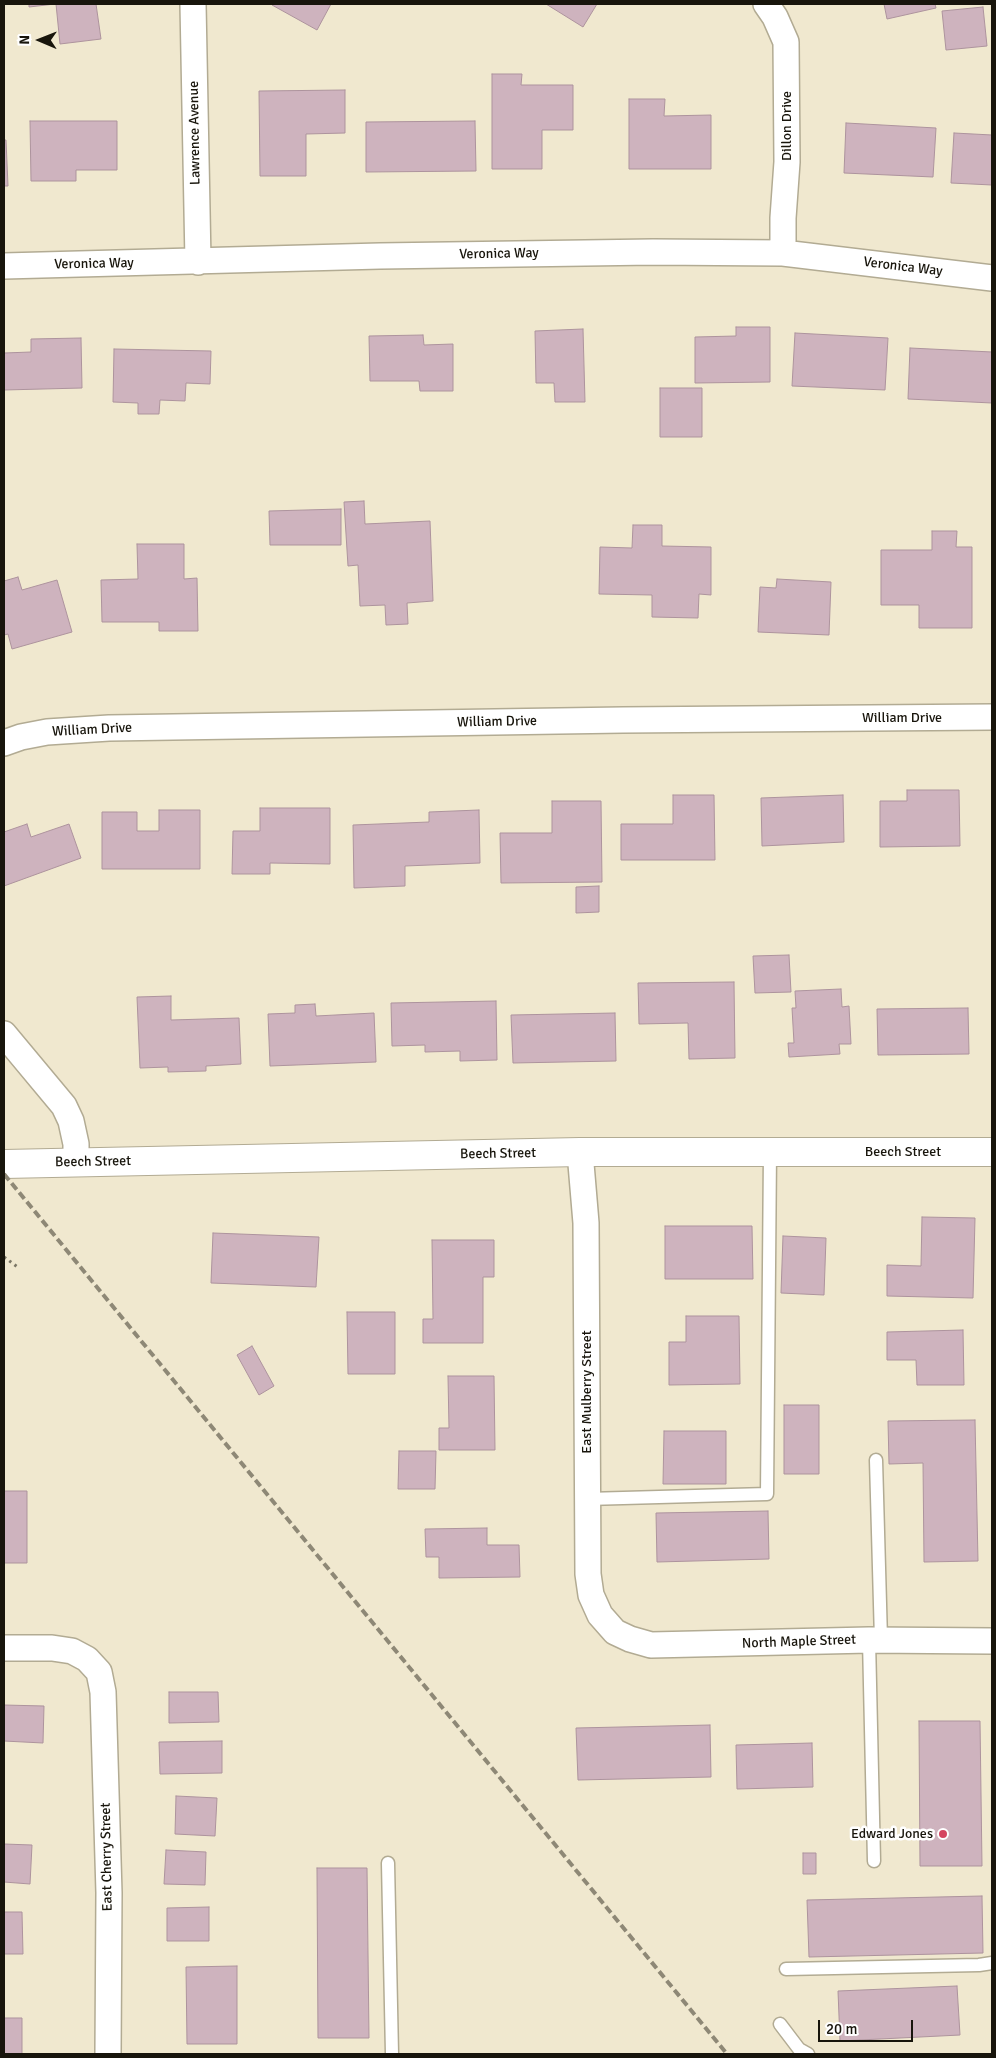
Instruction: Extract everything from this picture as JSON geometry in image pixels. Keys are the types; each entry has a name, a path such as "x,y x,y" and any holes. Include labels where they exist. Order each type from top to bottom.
{"street":[{"name":"Lawrence Avenue","path":"193,4 198,262"},
{"name":"Dillon Drive","path":"766,4 775,17 786,42 787,162 783,218 783,253"},
{"name":"Veronica Way","path":"4,266 380,256 643,252 783,253 992,278"},
{"name":"William Drive","path":"4,743 21,737 47,732 109,728 992,717"},
{"path":"4,1034 64,1106 71,1121 76,1144 76,1162"},
{"name":"Beech Street","path":"4,1164 580,1152 992,1152"},
{"name":"East Mulberry Street","path":"580,1152 586,1223 588,1574 591,1595 600,1615 610,1627"},
{"name":"North Maple Street","path":"610,1627 615,1632 630,1639 651,1645 875,1640 992,1642"},
{"name":"East Cherry Street","path":"4,1648 52,1648 72,1651 87,1659 99,1672 103,1692 109,1894 108,2054"}],"lane":[{"path":"587,1499 767,1494 770,1152"},
{"path":"874,1861 876,1460"},
{"path":"388,1863 392,2054"},
{"path":"786,1969 979,1965 992,1962"},
{"path":"780,2024 799,2049 808,2054"}],"path":[{"path":"4,1257 19,1268"}],"building":[{"path":"29,4 55,4 29,7"},
{"path":"56,4 96,4 101,39 60,44"},
{"path":"273,4 331,4 317,30"},
{"path":"546,4 597,4 583,27"},
{"path":"884,4 935,4 936,8 887,19"},
{"path":"983,7 987,46 946,50 942,11"},
{"path":"492,74 522,74 521,85 573,85 573,130 542,130 542,169 492,169"},
{"path":"345,90 345,133 306,134 306,176 260,176 259,91"},
{"path":"629,99 665,99 664,116 711,115 711,169 629,169"},
{"path":"30,121 117,121 117,170 76,170 76,181 31,181"},
{"path":"475,121 476,171 366,172 366,122"},
{"path":"846,123 936,128 933,177 844,173"},
{"path":"954,133 992,135 992,185 951,183"},
{"path":"4,140 6,140 8,186 4,186"},
{"path":"736,327 770,327 770,382 695,383 695,337 736,336"},
{"path":"583,329 585,402 555,402 554,383 536,383 535,331"},
{"path":"795,333 888,338 885,390 792,386"},
{"path":"423,335 424,345 453,344 453,391 420,391 419,381 370,381 369,336"},
{"path":"81,338 82,388 4,390 4,353 31,352 31,339"},
{"path":"910,348 992,352 992,403 908,399"},
{"path":"114,349 211,351 210,384 186,383 185,401 160,400 159,414 138,414 138,403 113,402"},
{"path":"660,388 702,388 702,437 660,437"},
{"path":"364,501 365,524 430,521 433,601 407,603 408,624 386,625 385,605 360,606 358,565 348,566 344,502"},
{"path":"341,509 341,545 270,545 269,511"},
{"path":"633,525 662,525 662,546 711,547 711,595 699,594 698,618 652,617 652,595 599,594 600,547 632,548"},
{"path":"932,531 957,531 956,547 972,547 972,628 919,628 919,605 881,605 881,550 932,550"},
{"path":"137,544 184,544 184,579 197,578 198,631 159,631 159,622 102,622 101,580 138,579"},
{"path":"18,577 22,590 57,580 72,632 12,649 8,634 4,635 4,581"},
{"path":"777,579 831,582 829,635 758,632 760,587 776,588"},
{"path":"907,790 959,790 960,846 880,847 880,801 907,801"},
{"path":"673,795 714,795 715,860 621,860 621,824 673,824"},
{"path":"843,795 844,842 762,846 761,798"},
{"path":"552,801 601,801 602,882 501,883 500,833 552,833"},
{"path":"260,808 330,808 330,864 270,863 270,874 232,874 233,831 260,831"},
{"path":"159,810 200,810 200,869 102,869 102,812 137,812 137,831 159,831"},
{"path":"479,810 480,863 405,866 405,886 354,888 353,825 429,822 429,812"},
{"path":"27,824 31,837 69,824 81,858 4,886 4,832"},
{"path":"599,886 599,912 576,913 576,887"},
{"path":"789,955 791,992 755,993 753,956"},
{"path":"734,982 735,1058 689,1059 688,1023 639,1024 638,983"},
{"path":"841,989 842,1007 849,1006 851,1044 839,1044 840,1054 789,1057 788,1043 794,1043 792,1008 796,1008 795,991"},
{"path":"171,996 171,1020 239,1018 241,1064 206,1066 206,1071 168,1072 168,1067 140,1068 137,997"},
{"path":"496,1001 497,1060 460,1061 460,1051 425,1052 425,1045 392,1046 391,1003"},
{"path":"315,1004 316,1016 374,1013 376,1062 270,1066 268,1014 295,1013 295,1005"},
{"path":"968,1008 969,1054 878,1055 877,1009"},
{"path":"615,1013 616,1061 513,1063 511,1015"},
{"path":"922,1217 975,1218 973,1298 887,1296 887,1265 921,1266"},
{"path":"665,1226 752,1226 753,1279 665,1279"},
{"path":"213,1233 319,1237 316,1287 211,1283"},
{"path":"783,1236 826,1238 824,1295 781,1293"},
{"path":"432,1240 494,1240 494,1277 483,1277 483,1343 423,1343 423,1319 433,1319"},
{"path":"347,1312 395,1312 395,1374 348,1374"},
{"path":"686,1316 739,1316 740,1384 669,1385 669,1342 686,1342"},
{"path":"963,1330 964,1385 917,1385 916,1360 887,1360 887,1332"},
{"path":"252,1346 274,1386 259,1395 237,1355"},
{"path":"448,1376 494,1376 495,1450 439,1450 439,1428 449,1428"},
{"path":"784,1405 819,1405 819,1474 784,1474"},
{"path":"975,1420 978,1561 924,1562 923,1463 889,1464 888,1421"},
{"path":"664,1431 726,1431 726,1484 663,1484"},
{"path":"399,1451 436,1451 435,1489 398,1489"},
{"path":"4,1491 27,1491 27,1563 4,1563"},
{"path":"768,1511 769,1559 657,1562 656,1513"},
{"path":"487,1528 487,1545 519,1545 520,1577 439,1578 439,1557 426,1557 425,1529"},
{"path":"169,1692 218,1692 219,1722 169,1723"},
{"path":"4,1705 44,1706 43,1743 4,1741"},
{"path":"919,1721 980,1721 982,1866 920,1866"},
{"path":"710,1725 711,1777 578,1780 576,1728"},
{"path":"222,1741 222,1773 160,1774 159,1742"},
{"path":"812,1743 813,1787 737,1789 736,1745"},
{"path":"176,1796 217,1798 215,1836 175,1834"},
{"path":"4,1844 32,1845 30,1884 4,1882"},
{"path":"166,1850 206,1852 205,1885 164,1884"},
{"path":"803,1853 816,1853 816,1874 803,1874"},
{"path":"317,1868 367,1868 369,2038 318,2038"},
{"path":"982,1896 983,1953 809,1957 807,1900"},
{"path":"209,1907 209,1941 167,1941 167,1908"},
{"path":"4,1912 22,1912 23,1954 4,1954"},
{"path":"237,1966 237,2044 187,2044 186,1967"},
{"path":"957,1986 960,2035 840,2041 838,1991"},
{"path":"4,2018 22,2018 22,2054 4,2054"}],"railway":[{"path":"4,1174 727,2054"}],"place":[{"name":"Edward Jones","path":"943,1834"}]}
